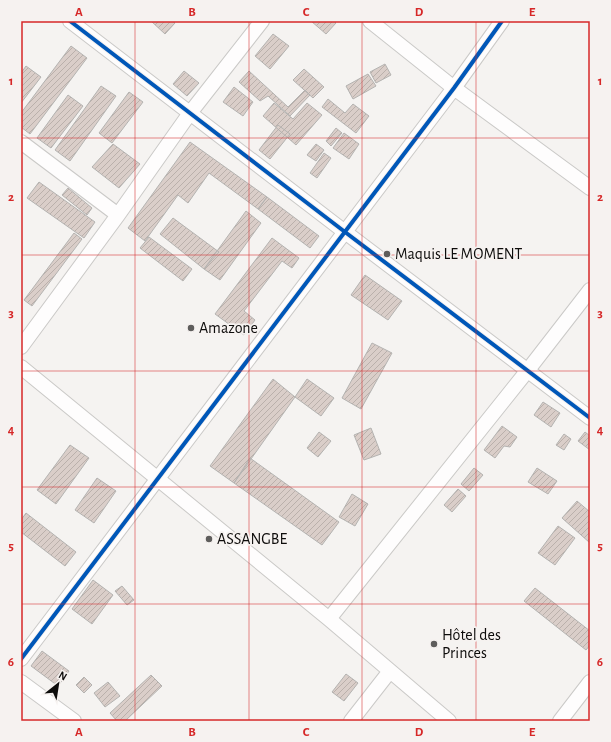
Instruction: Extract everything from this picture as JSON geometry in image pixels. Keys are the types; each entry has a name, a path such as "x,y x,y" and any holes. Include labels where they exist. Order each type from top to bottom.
{"street":[{"path":"70,21 590,418"},
{"path":"21,347 118,215 190,113 262,21"},
{"path":"370,21 454,88 590,188"},
{"path":"21,659 454,88 502,21"},
{"path":"21,142 118,215"},
{"path":"329,619 590,290"},
{"path":"21,367 329,619 449,721"},
{"path":"351,721 390,671"},
{"path":"21,682 74,721"},
{"path":"560,721 590,682"}],"building":[{"path":"151,21 172,21 175,23 165,34"},
{"path":"311,21 334,21 336,23 326,34"},
{"path":"273,34 289,46 270,69 255,56"},
{"path":"71,46 87,58 30,134 21,127 21,113"},
{"path":"385,64 391,75 376,83 370,72"},
{"path":"26,66 41,77 21,103 21,73"},
{"path":"304,69 324,87 313,98 293,80"},
{"path":"184,71 199,83 187,96 173,84"},
{"path":"249,71 288,107 305,90 310,95 290,116 268,96 260,101 239,82"},
{"path":"368,74 376,86 353,99 346,86"},
{"path":"101,86 116,96 70,161 55,150"},
{"path":"234,87 253,102 243,116 223,102"},
{"path":"129,92 143,102 112,143 99,133"},
{"path":"68,95 83,106 51,148 37,138"},
{"path":"328,99 345,113 353,104 369,116 356,133 322,107"},
{"path":"274,103 293,119 307,103 322,115 296,145 263,116"},
{"path":"278,125 290,134 270,159 259,150"},
{"path":"336,128 342,133 331,146 326,141"},
{"path":"344,133 359,144 349,159 333,148"},
{"path":"190,142 267,197 258,209 209,173 188,203 178,195 145,241 128,228"},
{"path":"113,144 140,164 119,188 92,167"},
{"path":"316,144 324,150 316,161 307,155"},
{"path":"324,153 331,158 317,178 310,173"},
{"path":"39,182 95,222 84,238 27,198"},
{"path":"68,188 92,208 87,215 62,195"},
{"path":"267,197 319,236 310,248 258,209"},
{"path":"246,211 261,223 220,280 204,269"},
{"path":"173,218 219,252 204,269 160,234"},
{"path":"74,233 82,239 32,306 24,300"},
{"path":"149,237 192,269 183,281 140,248"},
{"path":"272,238 299,258 292,268 282,261 244,311 255,320 244,335 215,314"},
{"path":"365,275 402,301 388,320 351,295"},
{"path":"372,343 392,353 361,409 342,398"},
{"path":"273,379 295,397 234,483 210,466"},
{"path":"307,379 334,398 321,416 295,397"},
{"path":"543,402 560,413 551,427 534,415"},
{"path":"502,426 517,437 510,447 504,446 495,458 484,450"},
{"path":"371,428 381,454 364,460 354,435"},
{"path":"319,432 331,441 318,457 307,448"},
{"path":"585,432 590,436 590,450 578,441"},
{"path":"564,434 571,439 564,450 556,445"},
{"path":"70,445 89,458 56,504 37,490"},
{"path":"250,458 339,522 322,545 234,483"},
{"path":"474,468 483,475 469,491 461,484"},
{"path":"537,468 557,481 548,494 528,482"},
{"path":"97,478 116,491 94,523 75,510"},
{"path":"458,489 466,496 452,512 444,505"},
{"path":"352,494 368,504 355,526 339,517"},
{"path":"577,501 590,512 590,543 562,518"},
{"path":"26,513 76,552 65,566 21,532 21,520"},
{"path":"558,526 575,538 555,565 538,553"},
{"path":"93,580 113,595 92,624 72,609"},
{"path":"122,586 134,600 127,605 115,591"},
{"path":"535,588 590,631 590,645 586,650 524,601"},
{"path":"42,651 69,671 58,686 31,666"},
{"path":"346,674 358,683 344,701 332,692"},
{"path":"151,675 162,686 125,721 117,721 110,713"},
{"path":"84,677 92,685 84,693 76,685"},
{"path":"108,682 120,696 105,707 94,693"}],"cycle path":[{"path":"70,21 590,418"},
{"path":"21,659 454,88 502,21"}],"place":[{"name":"Maquis LE MOMENT","path":"387,254"},
{"name":"Amazone","path":"191,328"},
{"name":"ASSANGBE","path":"209,539"},
{"name":"Hôtel des Princes","path":"434,644"}]}
